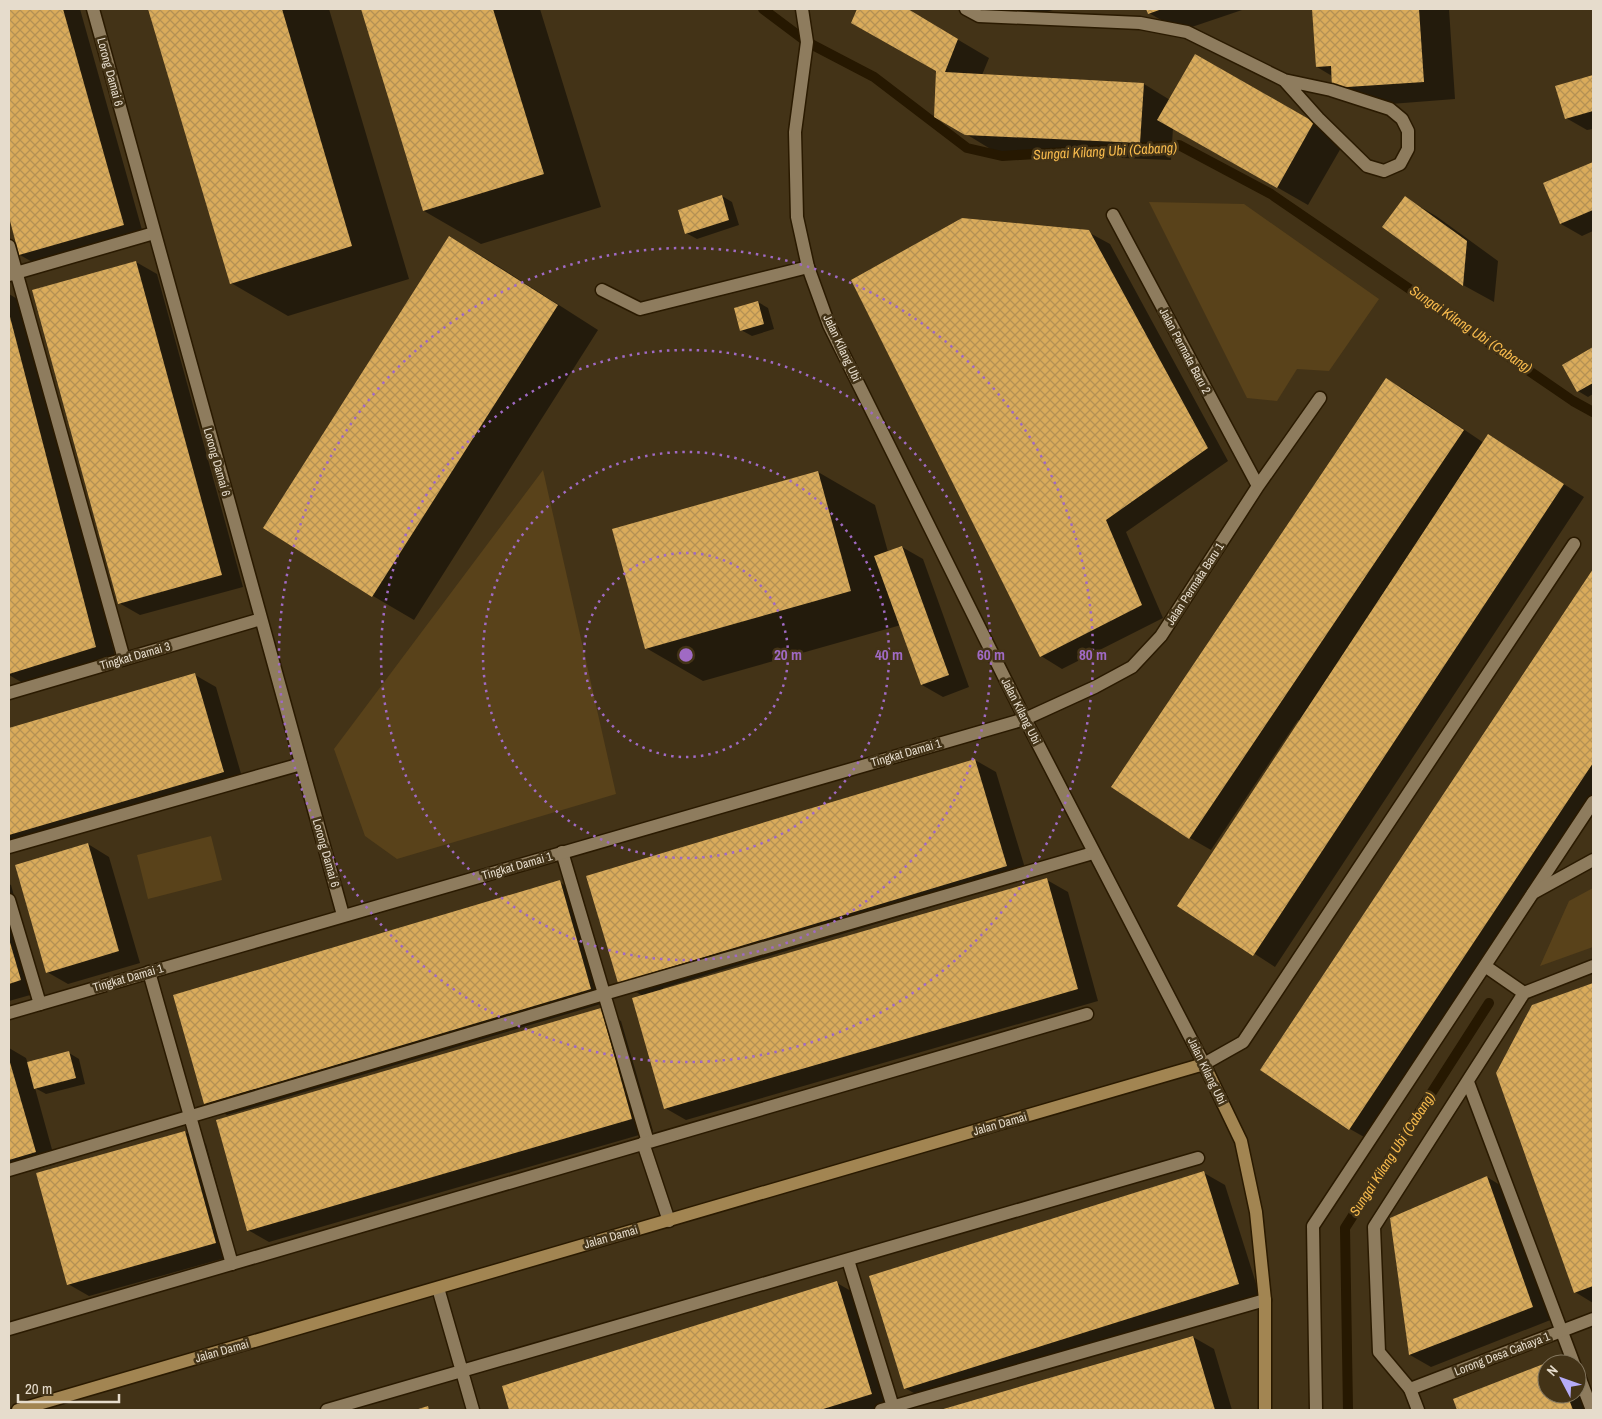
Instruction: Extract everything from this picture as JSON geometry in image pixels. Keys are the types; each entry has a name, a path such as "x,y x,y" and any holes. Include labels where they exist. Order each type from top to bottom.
{"main road":[{"name":"Jalan Damai","path":"18,1410 1204,1064"},
{"name":"Jalan Kilang Ubi","path":"1204,1064 1241,1141 1256,1212 1266,1300 1265,1410"}],"street":[{"name":"Lorong Damai 6","path":"93,9 343,916"},
{"name":"Jalan Kilang Ubi","path":"802,9 807,42 795,132 797,217 808,268 829,325 1024,719 1204,1064"},
{"path":"966,9 979,16 1140,23 1187,32 1284,80 1331,90 1390,109 1402,119 1408,131 1408,149 1400,164 1384,171 1366,166 1318,118 1284,80"},
{"name":"Jalan Permata Baru 2","path":"1113,215 1258,486"},
{"path":"13,273 154,233"},
{"path":"9,246 13,273 124,659"},
{"path":"602,290 640,308 808,268"},
{"name":"Jalan Permata Baru 1","path":"1024,719 1095,687 1132,667 1161,636 1258,486 1320,398"},
{"path":"1204,1064 1242,1042 1574,544"},
{"name":"Tingkat Damai 3","path":"9,693 261,619"},
{"name":"Tingkat Damai 1","path":"9,1013 1024,719"},
{"path":"9,847 301,764"},
{"path":"1316,1410 1313,1226 1593,802"},
{"path":"562,852 669,1221"},
{"path":"9,1170 604,994 1093,853"},
{"path":"1533,893 1593,860"},
{"path":"9,900 40,1004"},
{"path":"1485,966 1524,993"},
{"path":"1418,1410 1410,1389 1379,1352 1374,1227 1524,993 1593,966"},
{"path":"149,972 232,1264"},
{"path":"9,1329 1087,1014"},
{"path":"1468,1082 1570,1354"},
{"path":"327,1410 1198,1158"},
{"path":"848,1260 887,1409 1266,1300"},
{"path":"438,1288 474,1410"},
{"name":"Lorong Desa Cahaya 1","path":"1410,1389 1593,1319"},
{"path":"1587,1397 1592,1410"}],"shaded area":[{"path":"1149,202 1244,204 1379,299 1329,371 1297,369 1277,401 1247,398"},
{"path":"543,470 616,794 397,859 365,836 334,749"},
{"path":"211,836 222,880 148,899 137,855"},
{"path":"1593,888 1593,947 1540,966 1569,901"}],"building":[{"path":"9,9 63,9 124,225 19,255 9,217"},
{"path":"148,9 282,9 352,246 230,284"},
{"path":"361,9 493,9 544,174 423,211"},
{"path":"857,9 908,9 958,39 945,72 1144,83 1140,143 965,135 934,117 936,71 851,23"},
{"path":"1146,9 1162,9 1148,14"},
{"path":"1312,9 1419,9 1424,82 1332,88 1331,66 1316,67"},
{"path":"1195,54 1314,122 1277,188 1157,120"},
{"path":"1593,75 1593,111 1565,119 1555,86"},
{"path":"1593,162 1593,210 1560,224 1543,183"},
{"path":"722,195 729,220 685,234 678,210"},
{"path":"1405,196 1467,241 1463,286 1382,227"},
{"path":"962,218 1089,230 1208,448 1106,520 1142,605 1040,657 851,280"},
{"path":"449,236 558,305 372,597 263,528"},
{"path":"136,261 222,575 118,604 32,290"},
{"path":"758,301 764,324 740,331 734,308"},
{"path":"9,313 96,647 9,674"},
{"path":"1593,347 1593,383 1577,392 1562,365"},
{"path":"1386,378 1464,430 1189,839 1111,787"},
{"path":"1488,434 1564,484 1253,956 1177,906"},
{"path":"818,471 851,591 645,649 612,529"},
{"path":"902,546 949,675 921,685 874,556"},
{"path":"1593,569 1593,763 1349,1130 1260,1070"},
{"path":"195,673 224,772 9,835 9,728"},
{"path":"975,759 1007,866 618,983 586,876"},
{"path":"88,843 119,951 46,973 15,865"},
{"path":"1047,878 1078,989 664,1109 632,998"},
{"path":"560,880 591,989 204,1104 173,995"},
{"path":"9,939 21,980 9,984"},
{"path":"1593,983 1593,1286 1574,1293 1496,1073 1532,1005"},
{"path":"601,1008 632,1119 247,1231 216,1120"},
{"path":"69,1051 76,1078 34,1089 27,1062"},
{"path":"9,1059 36,1152 9,1160"},
{"path":"185,1131 216,1243 67,1285 36,1173"},
{"path":"1204,1171 1239,1284 904,1389 869,1276"},
{"path":"1487,1176 1533,1307 1409,1355 1390,1218"},
{"path":"837,1281 872,1394 820,1410 509,1410 502,1386"},
{"path":"1193,1336 1215,1410 940,1410"},
{"path":"1537,1367 1537,1404 1571,1404 1573,1410 1457,1410 1453,1399"},
{"path":"428,1406 429,1410 415,1410"}],"waterway":[{"name":"Sungai Kilang Ubi (Cabang)","path":"763,9 807,42 874,77 967,148 1002,156 1179,145 1271,194 1573,401 1593,412"},
{"name":"Sungai Kilang Ubi (Cabang)","path":"1348,1410 1345,1228 1489,1003"}]}
